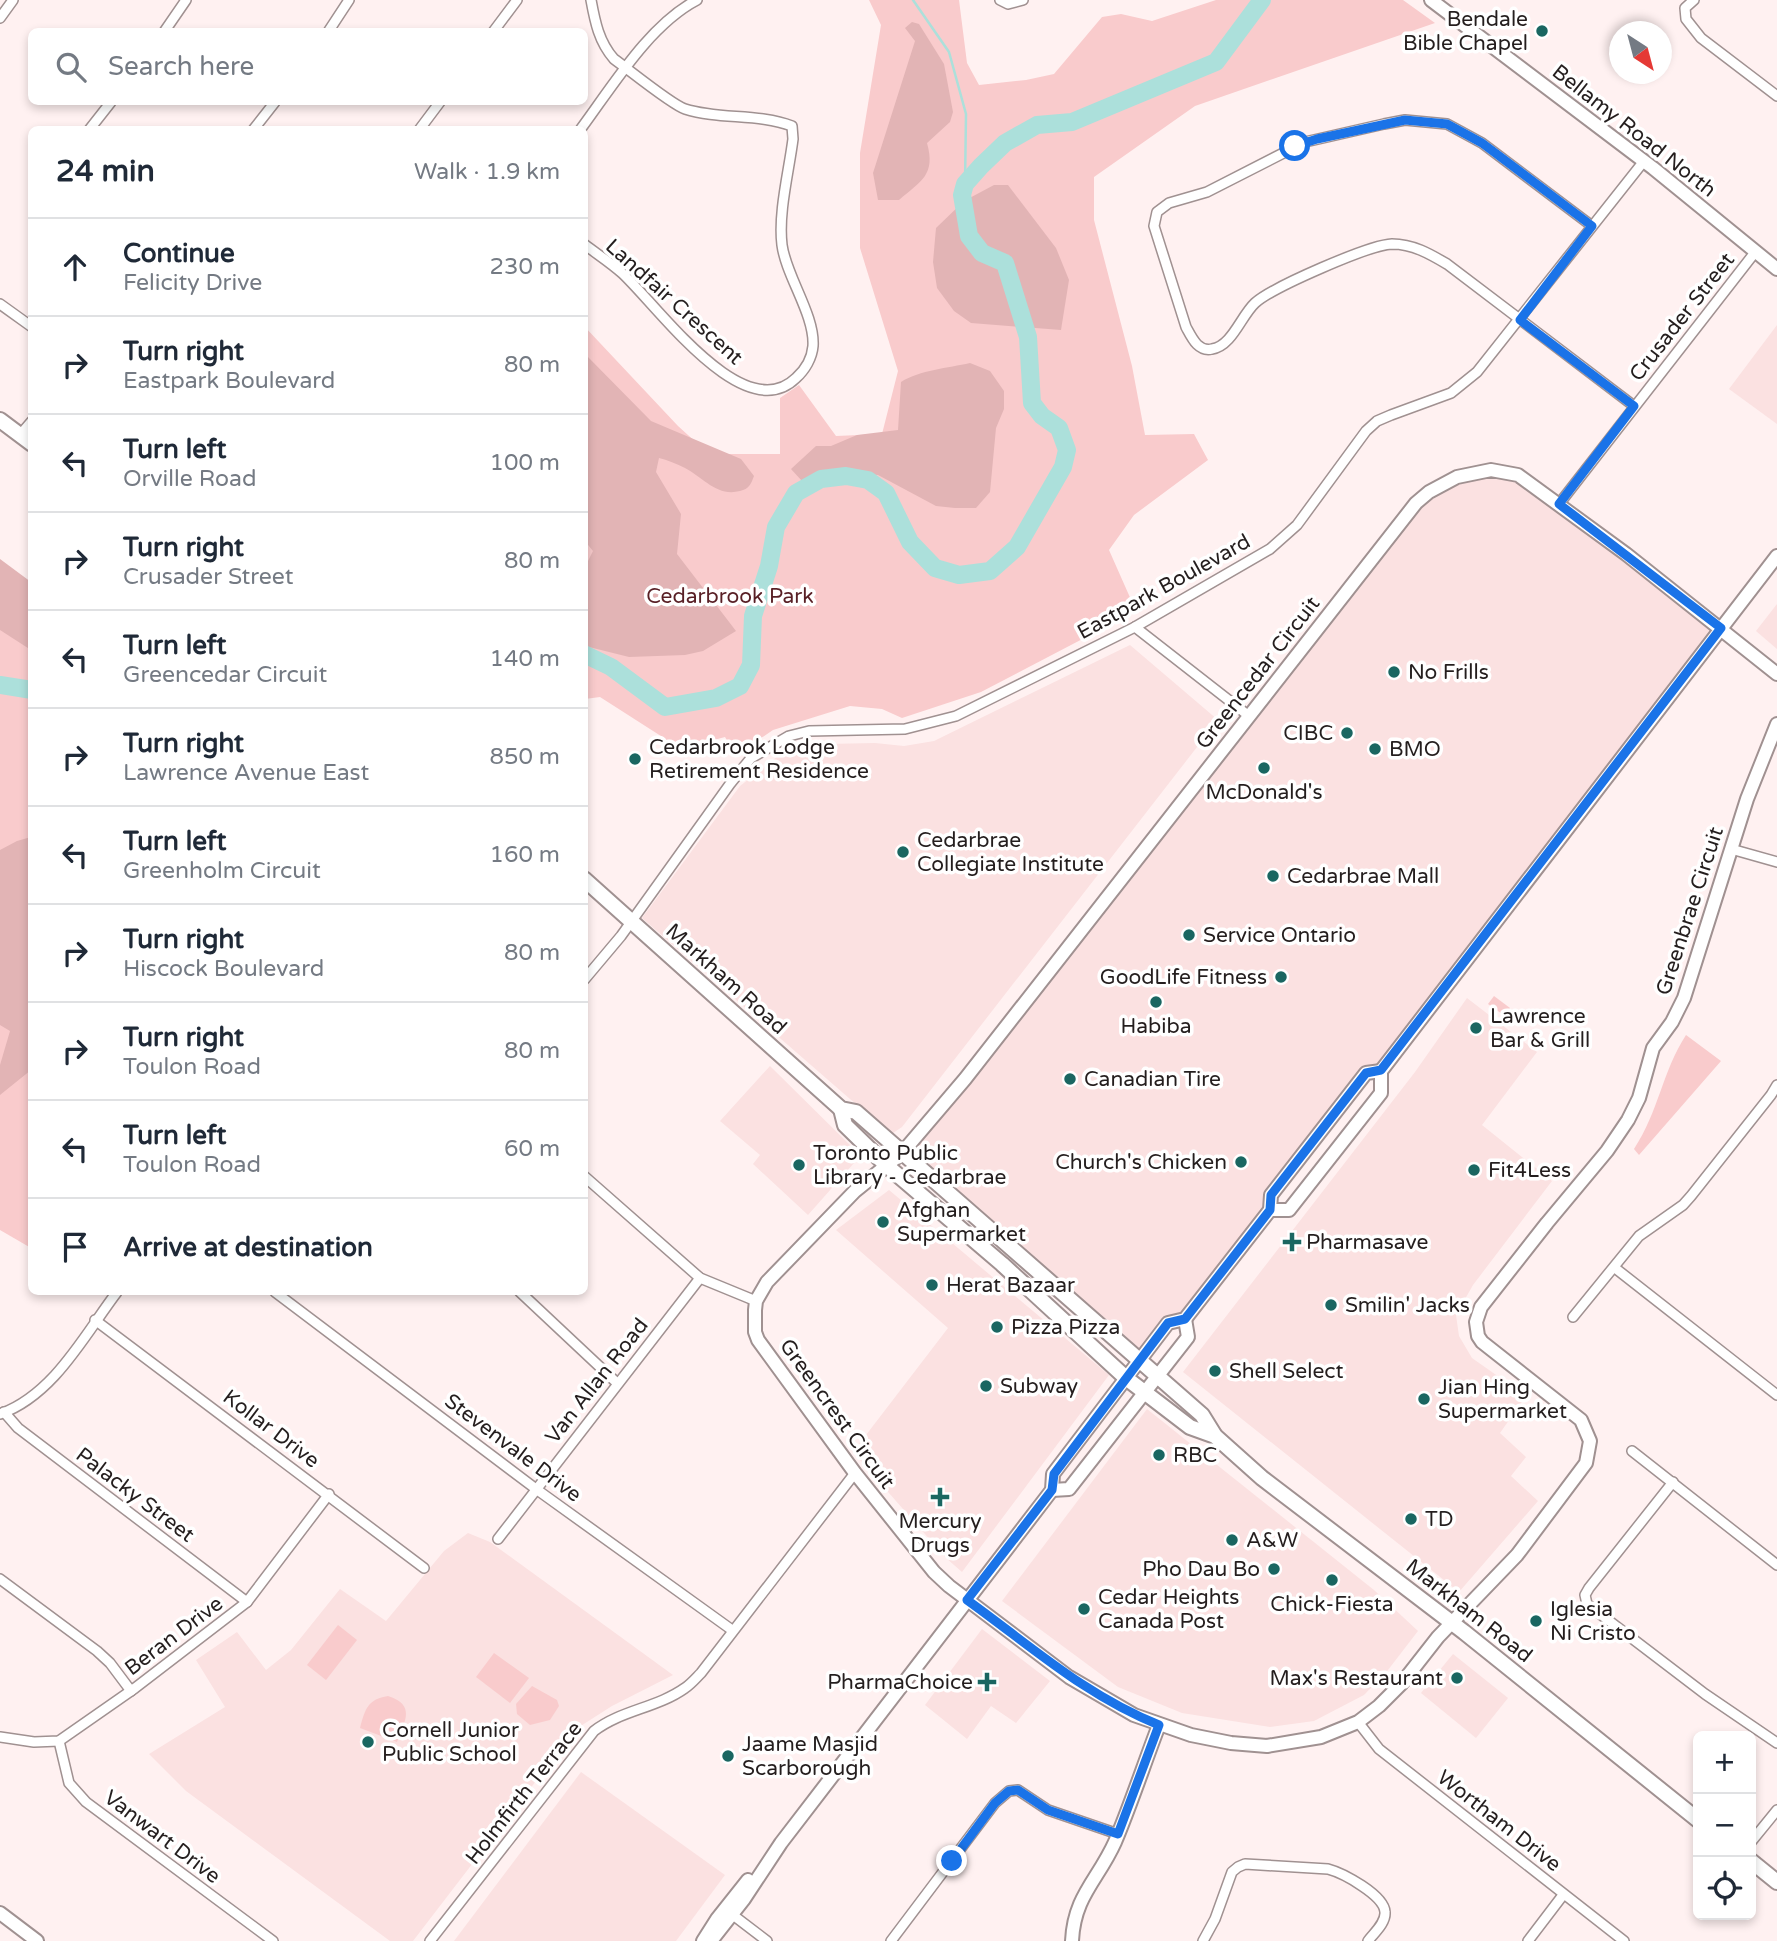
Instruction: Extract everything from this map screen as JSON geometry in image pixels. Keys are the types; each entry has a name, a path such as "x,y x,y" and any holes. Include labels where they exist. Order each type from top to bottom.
{"main road":[{"path":"0,420 26,440"},
{"name":"Markham Road","path":"588,883 841,1109 856,1112 1202,1415 1214,1436 1262,1478 1451,1623 1693,1816"},
{"name":"Markham Road","path":"841,1109 845,1125 886,1166 1002,1264 1126,1378 1190,1427 1214,1436"},
{"path":"1756,1865 1777,1882"}],"street":[{"path":"0,18 13,0"},
{"path":"167,28 186,0"},
{"path":"331,28 349,0"},
{"path":"496,28 517,0"},
{"path":"591,0 596,26 605,49 626,68"},
{"path":"583,126 656,33 696,0"},
{"path":"1000,0 1008,4 1023,0"},
{"name":"Bellamy Road North","path":"1431,0 1644,161 1777,269"},
{"path":"1694,0 1685,8 1685,19 1701,38 1777,96"},
{"name":"Landfair Crescent","path":"588,247 622,273 710,363 740,384 759,391 777,391 792,383 803,372 813,346 811,329 782,246 781,226 793,139 792,126 780,121 682,109 626,68"},
{"path":"92,126 109,105"},
{"path":"256,126 273,105"},
{"path":"422,126 438,105"},
{"path":"1592,226 1465,132 1447,124 1405,120 1305,142 1207,192 1169,204 1157,212 1154,219 1157,238 1186,327 1194,343 1201,348 1211,350 1222,346 1242,317 1256,302 1273,290 1374,247 1393,244 1414,247 1447,264 1634,406"},
{"name":"Eastpark Boulevard","path":"588,975 751,758 789,736 809,731 905,729 956,716 1135,626 1285,538 1366,431 1377,421 1451,393 1477,372 1644,161"},
{"name":"Crusader Street","path":"1559,504 1756,251"},
{"path":"0,304 28,324"},
{"name":"Greencedar Circuit","path":"902,1153 1020,1010 1393,530 1429,492 1457,477 1491,470 1518,475 1721,628"},
{"path":"1270,1210 1289,1210 1344,1142 1381,1093 1381,1070 1777,556"},
{"path":"1135,626 1250,716"},
{"path":"1721,628 1777,674"},
{"name":"Greenbrae Circuit","path":"1159,1725 1191,1735 1267,1746 1321,1737 1358,1722 1402,1683 1432,1643 1517,1555 1586,1463 1590,1446 1585,1426 1574,1412 1482,1342 1476,1328 1477,1315 1487,1298 1607,1151 1634,1111 1653,1048 1672,1022 1684,998 1759,766 1777,724"},
{"path":"1731,849 1777,862"},
{"path":"703,1941 1052,1490 1054,1474 1168,1323 1185,1319 1270,1210 1271,1195 1366,1073 1381,1070"},
{"path":"1573,1317 1644,1231 1683,1205 1777,1085"},
{"path":"588,1180 700,1278 756,1301 767,1282 855,1191 902,1153"},
{"path":"1615,1268 1777,1395"},
{"name":"Van Allan Road","path":"498,1539 700,1278"},
{"path":"2,1413 31,1396 50,1380 115,1295"},
{"name":"Stevenvale Drive","path":"280,1295 536,1489 732,1630"},
{"path":"523,1295 617,1383"},
{"name":"Greencrest Circuit","path":"756,1301 754,1324 758,1340 855,1473 934,1572 1077,1683 1134,1715 1159,1725"},
{"path":"1052,1490 1069,1489 1145,1392 1188,1336 1185,1319"},
{"name":"Kollar Drive","path":"95,1320 424,1567"},
{"name":"Palacky Street","path":"2,1413 18,1428 247,1602"},
{"path":"1632,1451 1777,1564"},
{"name":"Holmfirth Terrace","path":"430,1941 594,1731 614,1719 686,1688 701,1673 855,1473"},
{"path":"1673,1482 1589,1588 1585,1595 1587,1604 1705,1694 1777,1743"},
{"name":"Beran Drive","path":"59,1741 247,1602 329,1494"},
{"path":"0,1579 97,1651 131,1690"},
{"name":"Wortham Drive","path":"1358,1722 1380,1749 1624,1941"},
{"path":"1072,1941 1075,1917 1082,1898 1118,1834 1159,1725"},
{"path":"0,1737 34,1742 59,1741"},
{"name":"Vanwart Drive","path":"59,1741 69,1783 86,1802 273,1941"},
{"path":"891,1941 995,1803 1009,1791 1018,1790 1048,1810 1118,1834"},
{"path":"1756,1836 1777,1810"},
{"path":"1203,1941 1215,1919 1232,1871 1245,1864 1339,1872 1373,1894 1386,1911 1384,1920 1368,1941"},
{"path":"1528,1941 1563,1895"},
{"path":"711,1941 728,1911"},
{"path":"728,1911 767,1941"},
{"path":"0,1913 37,1941"}],"shaded area":[{"path":"912,22 919,24 944,64 953,112 950,122 927,143 930,163 920,182 899,200 878,200 873,173 915,41 905,28"},
{"path":"994,185 1008,185 1056,248 1069,280 1061,330 971,323 954,311 937,288 933,262 936,228 964,201"},
{"path":"1777,325 1777,424 1729,389"},
{"path":"588,357 651,421 741,459 754,476 746,489 732,492 711,486 685,468 659,458 656,472 681,514 677,554 736,631 703,651 685,655 629,657 588,647 588,561 593,551 588,545"},
{"path":"970,363 990,371 1004,391 1004,409 996,428 990,492 976,508 936,506 878,475 862,474 814,484 802,481 791,469 816,446 831,446 857,435 898,430 901,382 925,372"},
{"path":"1518,475 1721,628 1381,1071 1366,1073 1271,1195 1270,1210 1185,1319 1168,1323 1139,1361 902,1153 1416,503 1457,477"},
{"path":"0,559 28,580 28,648 0,630"},
{"path":"1777,604 1777,649 1756,631"},
{"name":"Cedarbrae Collegiate Institute","path":"1130,645 1218,720 902,1127 893,1133 850,1099 642,918 740,786 778,756 826,744 875,743 904,746 934,741"},
{"path":"28,838 28,1072 0,1095 0,1065 10,1031 0,1025 0,850"},
{"path":"1467,998 1537,1052 1482,1125 1552,1181 1473,1285 1456,1315 1459,1336 1472,1358 1526,1396 1500,1433 1526,1457 1511,1476 1538,1501 1459,1592 1183,1372 1415,1072"},
{"path":"770,1066 856,1151 854,1163 808,1215 753,1164 760,1155 720,1121"},
{"path":"889,1190 1109,1375 962,1572 946,1558 853,1452 948,1328 836,1230"},
{"path":"1147,1409 1374,1590 1418,1631 1388,1670 1364,1695 1314,1721 1270,1727 1182,1713 1118,1687 1002,1601"},
{"name":"Cornell Junior Public School","path":"468,1533 490,1542 673,1675 612,1706 576,1729 413,1941 390,1941 186,1791 149,1754 225,1707 196,1660 237,1632 266,1670 291,1650 340,1589 386,1621 444,1551"},
{"path":"982,1629 1050,1681 1016,1723 991,1706 967,1739 925,1705"},
{"path":"1453,1654 1508,1698 1476,1738 1421,1693"},
{"path":"581,1772 725,1875 676,1941 454,1941"}],"green space":[{"name":"Cedarbrook Park","path":"869,0 959,0 967,63 979,85 1054,74 1102,17 1121,14 1152,21 1216,0 1403,0 1435,23 1195,106 1094,177 1094,220 1132,366 1145,435 1194,434 1208,460 1134,515 1109,550 1136,611 981,692 902,718 882,709 850,706 773,730 736,755 725,737 672,751 664,738 600,697 588,699 588,330 678,426 709,454 780,454 780,398 799,385 836,436 882,434 898,371 860,248 860,153 881,25"},
{"path":"0,571 28,583 28,1246 0,1230"},
{"path":"1494,996 1510,1008 1505,1016 1488,1004"},
{"path":"1686,1035 1721,1061 1639,1155 1634,1149"},
{"path":"338,1625 357,1640 326,1680 307,1665"},
{"path":"494,1653 529,1678 510,1703 476,1677"},
{"path":"532,1686 557,1700 559,1706 550,1720 530,1725 517,1714 516,1704"},
{"path":"388,1696 402,1704 406,1714 397,1742 360,1728 368,1706"}],"waterway":[{"path":"913,0 949,52 966,114 965,184"},
{"path":"588,656 611,667 665,707 716,698 740,686 751,665 753,616 769,566 776,527 796,493 821,479 846,476 868,480 886,493 910,542 935,568 959,575 990,571 1017,547 1063,467 1067,450 1059,428 1042,416 1032,403 1028,337 1005,263 982,253 969,236 962,195 965,184 1005,143 1037,125 1072,122 1216,62 1262,0"},
{"path":"0,685 28,689"}],"place":[{"name":"Bendale Bible Chapel","path":"1542,31"},
{"name":"No Frills","path":"1394,672"},
{"name":"CIBC","path":"1347,733"},
{"name":"BMO","path":"1375,749"},
{"name":"Cedarbrook Lodge Retirement Residence","path":"635,759"},
{"name":"McDonald's","path":"1264,768"},
{"name":"Cedarbrae Collegiate Institute","path":"903,852"},
{"name":"Cedarbrae Mall","path":"1273,876"},
{"name":"Service Ontario","path":"1189,935"},
{"name":"GoodLife Fitness","path":"1281,977"},
{"name":"Habiba","path":"1156,1002"},
{"name":"Lawrence Bar & Grill","path":"1476,1028"},
{"name":"Canadian Tire","path":"1070,1079"},
{"name":"Church's Chicken","path":"1241,1162"},
{"name":"Toronto Public Library - Cedarbrae","path":"799,1165"},
{"name":"Fit4Less","path":"1474,1170"},
{"name":"Afghan Supermarket","path":"883,1222"},
{"name":"Pharmasave","path":"1292,1242"},
{"name":"Herat Bazaar","path":"932,1285"},
{"name":"Smilin' Jacks","path":"1331,1305"},
{"name":"Pizza Pizza","path":"997,1327"},
{"name":"Shell Select","path":"1215,1371"},
{"name":"Subway","path":"986,1386"},
{"name":"Jian Hing Supermarket","path":"1424,1399"},
{"name":"RBC","path":"1159,1455"},
{"name":"Mercury Drugs","path":"940,1497"},
{"name":"TD","path":"1411,1519"},
{"name":"A&W","path":"1232,1540"},
{"name":"Pho Dau Bo","path":"1274,1569"},
{"name":"Chick-Fiesta","path":"1332,1580"},
{"name":"Cedar Heights Canada Post","path":"1084,1609"},
{"name":"Iglesia Ni Cristo","path":"1536,1621"},
{"name":"Max's Restaurant","path":"1457,1678"},
{"name":"PharmaChoice","path":"987,1682"},
{"name":"Cornell Junior Public School","path":"368,1742"},
{"name":"Jaame Masjid Scarborough","path":"728,1756"}],"route":[{"path":"952,1861 995,1803 1009,1791 1018,1790 1040,1807 1118,1834 1159,1725 1095,1694 967,1600 1052,1490 1054,1474 1168,1323 1185,1319 1270,1210 1271,1195 1307,1148 1366,1073 1381,1070 1721,628 1559,504 1634,406 1520,320 1592,226 1482,143 1447,124 1405,120 1295,146"}]}
